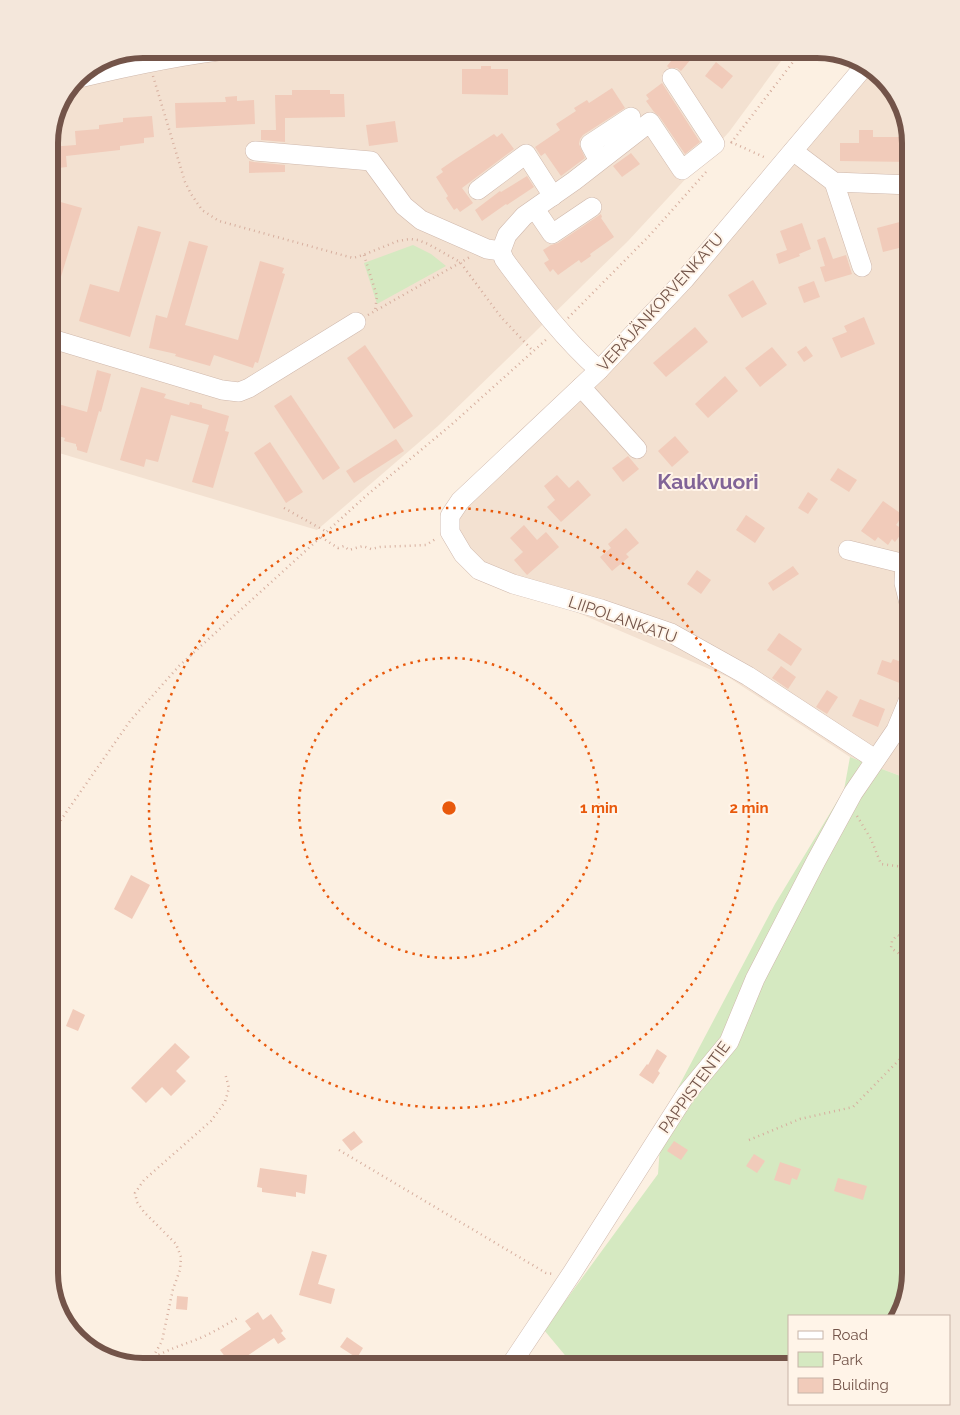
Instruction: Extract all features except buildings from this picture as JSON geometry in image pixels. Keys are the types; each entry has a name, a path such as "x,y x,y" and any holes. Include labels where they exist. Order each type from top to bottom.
{"street":[{"path":"91,75 170,58"},
{"name":"VERÄJÄNKORVENKATU","path":"450,532 450,516 460,502 599,370 685,279 861,70"},
{"path":"494,250 503,243 512,228 524,216 574,181 650,122 682,170 715,144 672,78"},
{"path":"600,160 590,144 631,117"},
{"path":"255,151 371,161 412,214 431,225 494,250 504,259 558,329 599,370"},
{"path":"478,190 526,154 553,196"},
{"path":"787,158 834,182 902,185"},
{"path":"834,182 862,267"},
{"path":"535,209 552,234 592,207"},
{"path":"58,341 222,390 239,392 249,388 356,322"},
{"path":"581,387 637,449"},
{"name":"LIIPOLANKATU","path":"450,532 463,554 479,570 513,584 601,609 671,633 748,676 875,759"},
{"path":"848,550 902,557"},
{"name":"PAPPISTENTIE","path":"516,1358 686,1094 729,1042 755,979 816,861 850,798 896,730 902,716"}],"path":[{"path":"726,148 797,58"},
{"path":"149,62 185,182 202,210 219,221 353,258 398,241 410,239 428,244 460,262 501,317 533,351"},
{"path":"731,142 787,158"},
{"path":"58,823 130,721 179,666 367,495 451,425 558,329 650,236 710,167"},
{"path":"356,322 460,262 494,250"},
{"path":"364,255 377,296 375,311"},
{"path":"284,508 327,532"},
{"path":"321,537 338,548 344,546 349,550 363,546 371,549 426,545 450,532"},
{"path":"850,798 882,864 902,868"},
{"path":"902,937 897,935 892,941 891,948 902,954"},
{"path":"749,1140 800,1119 853,1107 899,1060 902,1059"},
{"path":"153,1357 162,1340 173,1289 180,1270 181,1257 176,1244 144,1212 137,1202 136,1193 144,1180 211,1121 225,1102 229,1088 225,1073"},
{"path":"339,1150 546,1273 572,1273"},
{"path":"153,1357 200,1338 239,1317"}],"shaded area":[{"path":"142,58 783,58 729,132 628,241 438,426 317,530 58,453 58,136 64,110 82,82 110,64 126,59"},
{"path":"865,73 878,82 896,110 902,131 902,777 850,757 728,677 576,612 472,574 440,521 712,256"}],"green space":[{"path":"413,245 431,254 446,266 377,304 364,263"},
{"path":"850,757 902,777 902,1284 896,1305 891,1315 788,1315 788,1358 567,1358 544,1330 658,1174 662,1118 775,904 844,790"}],"district":[{"name":"Kaukvuori","path":"708,482"}]}
